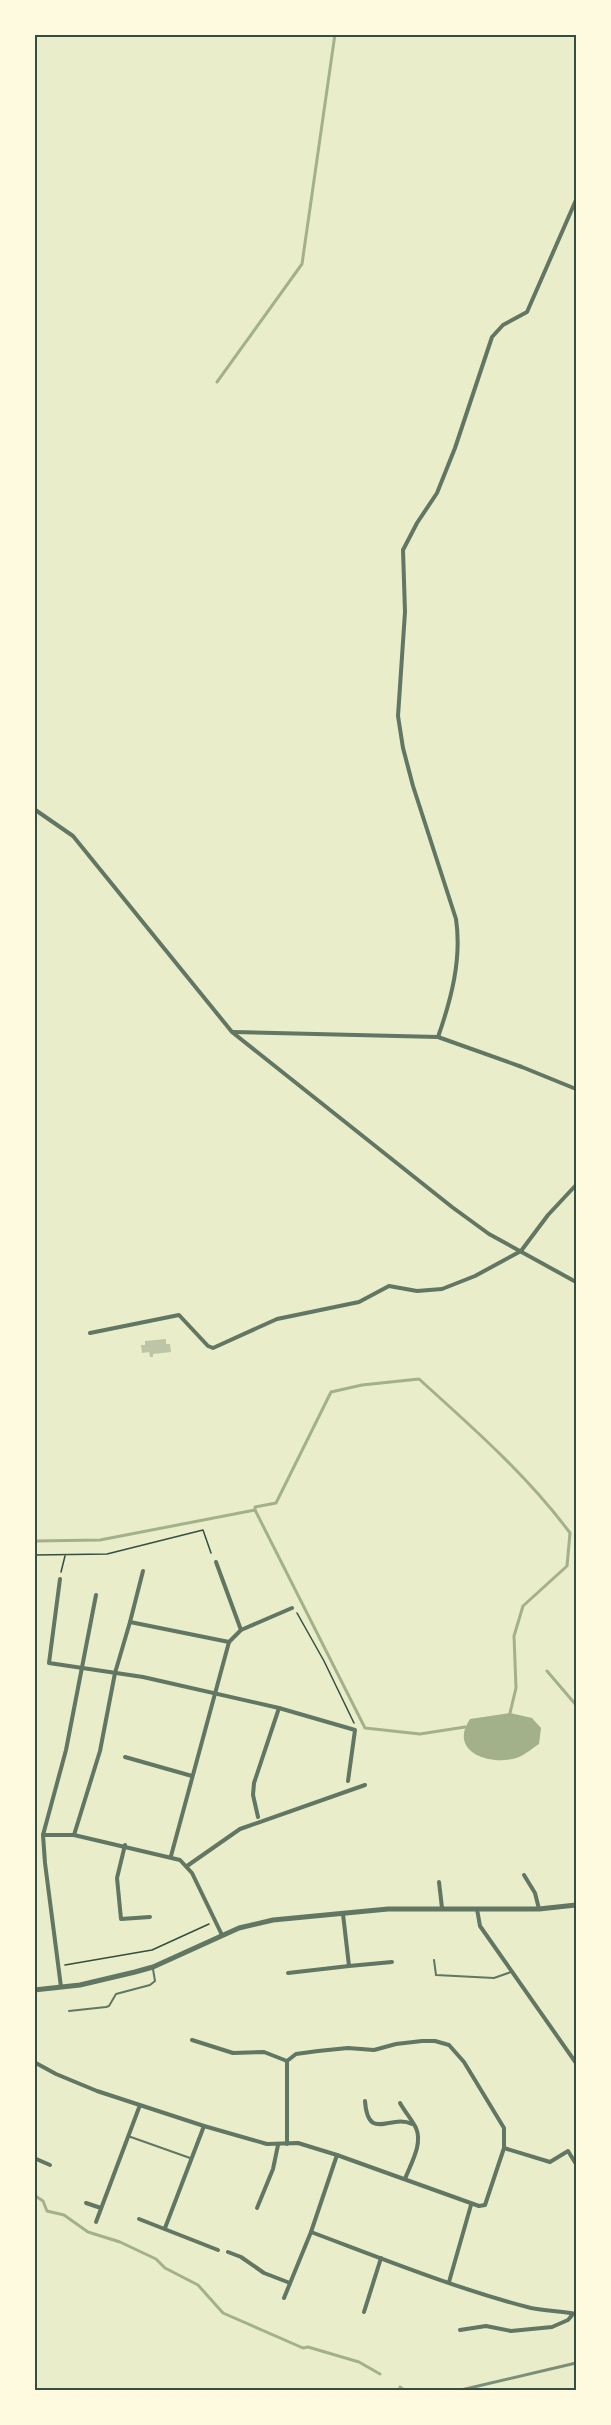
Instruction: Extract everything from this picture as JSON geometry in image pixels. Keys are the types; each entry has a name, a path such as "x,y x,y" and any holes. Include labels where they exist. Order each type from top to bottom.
{"street":[{"path":"438,1037 452,993 458,933 456,919 410,776 398,716 405,612 403,550 440,484 458,439 492,337 503,325 527,312 576,200"},
{"path":"34,809 73,837 232,1032 489,1234 576,1282"},
{"path":"232,1032 438,1037 576,1089"},
{"path":"90,1333 179,1315 208,1346 213,1348 277,1318 359,1302 389,1286 417,1291 442,1289 475,1276 521,1251 548,1215 576,1185"},
{"path":"216,1562 241,1630"},
{"path":"74,1835 100,1751 115,1673 144,1571"},
{"path":"60,1579 49,1663 115,1673 279,1708 355,1730 348,1780"},
{"path":"61,1988 43,1835 66,1750 96,1595"},
{"path":"171,1856 229,1642 241,1630 293,1608"},
{"path":"130,1622 229,1642"},
{"path":"258,1817 253,1794 254,1783 279,1708"},
{"path":"125,1757 192,1776"},
{"path":"187,1866 240,1829 365,1785"},
{"path":"43,1835 74,1835 171,1856 187,1866 222,1935"},
{"path":"125,1845 117,1878 121,1919 150,1917"},
{"path":"524,1875 535,1893 539,1909"},
{"path":"439,1882 442,1908"},
{"path":"34,1990 61,1988 104,1980 153,1967 222,1935 262,1921 388,1909 539,1909 576,1905"},
{"path":"477,1909 480,1926 576,2063"},
{"path":"343,1914 349,1966"},
{"path":"288,1973 392,1962"},
{"path":"192,2040 233,2053 264,2052 287,2061"},
{"path":"34,2062 87,2087 204,2126 267,2144 303,2144 471,2204 485,2205 504,2148 504,2128 454,2049 442,2042 396,2044 374,2050 348,2048 296,2054 287,2061"},
{"path":"287,2061 287,2144"},
{"path":"365,2102 366,2116 375,2123 385,2125 404,2121 415,2126"},
{"path":"400,2103 415,2126 417,2147 405,2179"},
{"path":"96,2222 140,2105"},
{"path":"165,2229 204,2126"},
{"path":"257,2208 273,2169 278,2145"},
{"path":"504,2148 550,2162 568,2151 576,2164"},
{"path":"284,2298 311,2232 337,2155"},
{"path":"34,2158 50,2165"},
{"path":"86,2203 101,2208"},
{"path":"449,2282 471,2204"},
{"path":"139,2219 218,2250"},
{"path":"311,2232 449,2282 529,2307 575,2314"},
{"path":"228,2252 241,2257 264,2273 290,2283"},
{"path":"364,2312 381,2258"},
{"path":"460,2330 486,2326 511,2331 552,2327 575,2314"}],"lane":[{"path":"434,1960 436,1975 494,1978 511,1971"},
{"path":"69,2011 106,2007 116,1994 150,1985 155,1981 153,1967"},
{"path":"128,2136 192,2158"}],"path":[{"path":"34,1565 36,1554 107,1554 203,1530 211,1553"},
{"path":"60,1579 65,1555"},
{"path":"293,1608 352,1716 355,1730"},
{"path":"58,1966 152,1950 215,1921"}],"shaded area":[{"path":"510,1713 532,1718 541,1728 539,1744 522,1756 508,1760 486,1758 469,1749 464,1741 464,1731 470,1719"}],"building":[{"path":"166,1339 166,1344 170,1344 171,1352 153,1354 153,1357 150,1357 149,1352 142,1353 141,1345 145,1345 145,1341"}],"waterway":[{"path":"217,382 302,264 335,34"},
{"path":"34,1541 100,1540 255,1510 255,1507 276,1503 331,1392 362,1385 419,1379 517,1471 570,1533 567,1566 523,1606 514,1636 516,1688 510,1713"},
{"path":"255,1510 365,1728 420,1734 465,1727"},
{"path":"547,1671 576,1705"},
{"path":"34,2195 43,2201 47,2211 64,2215 88,2232 120,2242 156,2259 165,2268 198,2285 223,2313 303,2348 308,2347 359,2362 380,2374"},
{"path":"400,2387 404,2390"}],"railway":[{"path":"461,2390 576,2363"}]}
